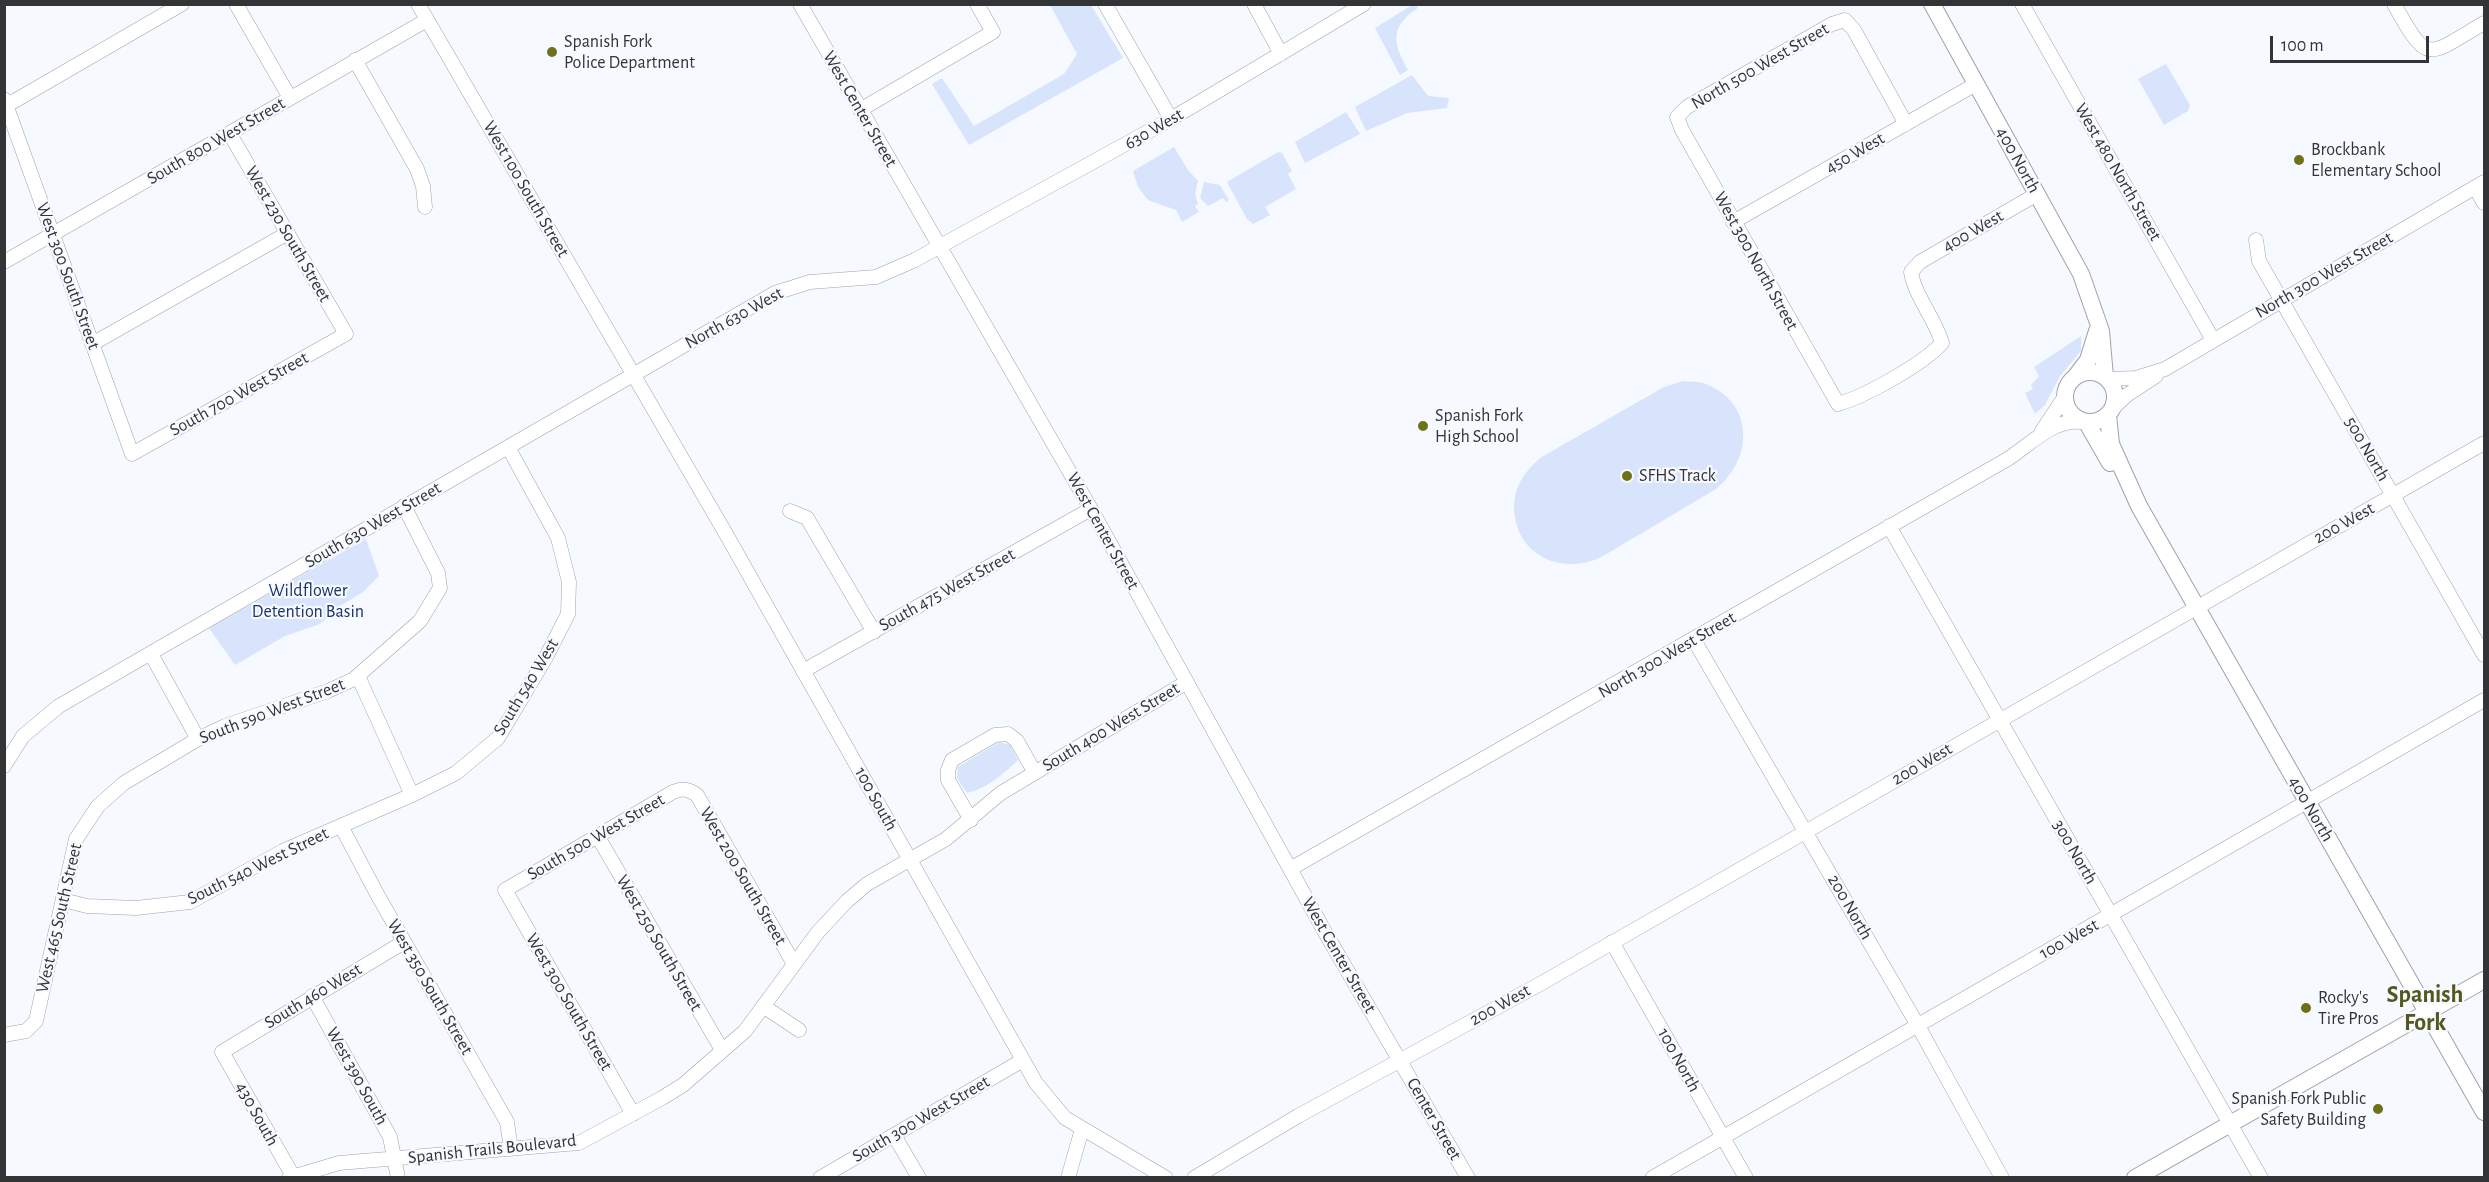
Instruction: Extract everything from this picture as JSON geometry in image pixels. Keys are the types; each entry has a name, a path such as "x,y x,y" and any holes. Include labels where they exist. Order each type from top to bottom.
{"main road":[{"name":"400 North","path":"1932,4 2075,261 2097,318 2103,344 2106,378"},
{"name":"400 North","path":"2076,376 2092,352 2097,318"},
{"path":"2091,372 2106,378 2115,394 2110,412 2101,421 2085,422 2069,412 2064,398 2066,389 2076,376 2091,372"},
{"name":"400 North","path":"2110,412 2111,444 2139,506"},
{"name":"400 North","path":"2085,422 2139,506 2484,1112"},
{"path":"2135,1178 2484,980"}],"street":[{"path":"5,104 182,4"},
{"path":"236,4 290,98"},
{"name":"West 100 South Street","path":"418,4 634,375"},
{"name":"West Center Street","path":"800,4 1091,509 1290,869 1400,1060"},
{"path":"860,110 993,32 977,4"},
{"path":"1105,4 1171,119"},
{"path":"1254,4 1281,54"},
{"name":"630 West","path":"941,247 1171,119 1364,4"},
{"name":"West 480 North Street","path":"2022,4 2213,340"},
{"path":"2394,4 2414,39 2424,50 2437,51 2484,23"},
{"name":"South 800 West Street","path":"4,262 427,20"},
{"name":"North 500 West Street","path":"1677,117 1687,107 1832,24 1845,20 1854,30 1906,124"},
{"path":"355,60 417,169 423,186 425,207"},
{"name":"450 West","path":"1733,222 1976,84"},
{"name":"West 300 South Street","path":"5,104 132,454"},
{"name":"West 300 North Street","path":"1677,117 1733,222 1838,404 1853,400 1931,354 1942,343"},
{"name":"West 230 South Street","path":"230,134 346,334"},
{"path":"2480,185 2484,203"},
{"name":"North 300 West Street","path":"2165,369 2480,185"},
{"name":"400 West","path":"1942,343 1937,327 1913,285 1911,272 1920,262 2037,194"},
{"path":"92,344 288,233"},
{"name":"500 North","path":"2256,240 2259,261 2484,656"},
{"name":"North 630 West","path":"634,375 775,293 810,282 876,277 941,247"},
{"name":"South 700 West Street","path":"132,454 346,334"},
{"path":"2106,378 2136,378 2165,369"},
{"path":"2110,412 2127,395 2165,369"},
{"name":"South 630 West Street","path":"4,766 23,736 58,706 634,375"},
{"name":"100 South","path":"634,375 1023,1060 1053,1104 1082,1128 1166,1178"},
{"path":"2040,435 2064,398"},
{"path":"2040,435 2066,422 2085,422"},
{"name":"North 300 West Street","path":"1290,869 1694,640 2012,456 2040,435"},
{"name":"200 West","path":"1194,1178 1612,942 2484,443"},
{"name":"South 540 West","path":"412,795 456,773 498,738 545,659 568,614 570,582 558,538 508,447"},
{"name":"South 590 West Street","path":"90,818 98,806 124,783 198,739 225,726 328,691 358,676 420,621 440,588 438,573 404,506"},
{"name":"South 475 West Street","path":"803,671 1091,509"},
{"path":"790,511 807,518 874,632"},
{"name":"300 North","path":"1889,526 2261,1178"},
{"name":"200 North","path":"1694,640 1917,1024 2001,1178"},
{"path":"151,654 198,739"},
{"path":"358,676 412,795"},
{"name":"South 400 West Street","path":"909,859 946,839 1001,793 1187,682"},
{"name":"100 West","path":"1652,1178 2484,700"},
{"name":"South 400 West Street","path":"971,820 948,780 948,770 952,760 995,735 1008,734 1017,741 1035,773"},
{"name":"South 500 West Street","path":"505,890 673,792 681,788 690,790"},
{"name":"West 200 South Street","path":"690,790 697,795 794,964"},
{"name":"South 540 West Street","path":"63,900 87,906 136,908 190,902 283,851 412,795"},
{"name":"West 465 South Street","path":"4,1035 26,1031 36,1021 76,839 90,818"},
{"name":"West 350 South Street","path":"341,826 507,1122 511,1149"},
{"name":"West 250 South Street","path":"598,837 722,1050"},
{"name":"Spanish Trails Boulevard","path":"291,1177 339,1163 579,1143 683,1085 745,1030 818,932 847,901 874,880 909,859"},
{"name":"West 300 South Street","path":"505,890 633,1114"},
{"name":"South 460 West","path":"222,1052 404,942"},
{"name":"100 North","path":"1612,942 1746,1178"},
{"name":"West 390 South","path":"312,996 390,1137 398,1178"},
{"path":"763,1006 799,1030"},
{"name":"430 South","path":"222,1052 291,1177"},
{"name":"South 300 West Street","path":"820,1178 1023,1060"},
{"name":"Center Street","path":"1400,1060 1468,1178"},
{"path":"1068,1178 1082,1128"},
{"path":"894,1135 919,1178"}],"green space":[{"path":"1050,5 1091,5 1123,58 969,145 932,84 942,78 974,126 1064,74 1077,54"},
{"path":"1412,5 1418,8 1402,22 1398,29 1397,44 1408,70 1400,75 1375,28"},
{"path":"2166,64 2190,105 2188,111 2164,125 2138,79"},
{"path":"1412,75 1428,96 1449,98 1447,108 1407,113 1366,131 1355,107"},
{"path":"1346,112 1360,134 1305,163 1295,142"},
{"path":"1174,147 1188,170 1198,181 1195,194 1198,204 1195,206 1199,212 1182,222 1176,210 1148,200 1138,187 1133,171"},
{"path":"1278,152 1282,153 1292,171 1288,174 1296,189 1265,207 1270,215 1253,224 1247,219 1227,182"},
{"path":"1204,182 1220,185 1229,200 1226,202 1223,198 1208,206 1200,198"},
{"path":"2081,336 2081,351 2060,376 2045,405 2035,414 2025,393 2033,389 2031,385 2039,376 2034,367"},
{"name":"SFHS Track","path":"1683,381 1703,383 1722,393 1733,405 1740,418 1743,433 1742,448 1737,463 1728,477 1716,489 1597,559 1570,564 1545,558 1535,552 1519,532 1514,509 1516,492 1528,471 1540,458 1664,387"},
{"name":"Wildflower Detention Basin","path":"366,539 379,576 363,592 340,606 320,624 285,636 235,665 209,628"},
{"path":"999,742 1010,745 1018,760 988,784 967,793 957,778 958,767"}],"place":[{"name":"Spanish Fork Police Department","path":"552,52"},
{"name":"Brockbank Elementary School","path":"2299,160"},
{"name":"Spanish Fork High School","path":"1423,426"},
{"name":"SFHS Track","path":"1627,476"},
{"name":"Rocky's Tire Pros","path":"2306,1008"},
{"name":"Spanish Fork Public Safety Building","path":"2378,1109"}],"district":[{"name":"Spanish Fork","path":"2425,1009"}]}
